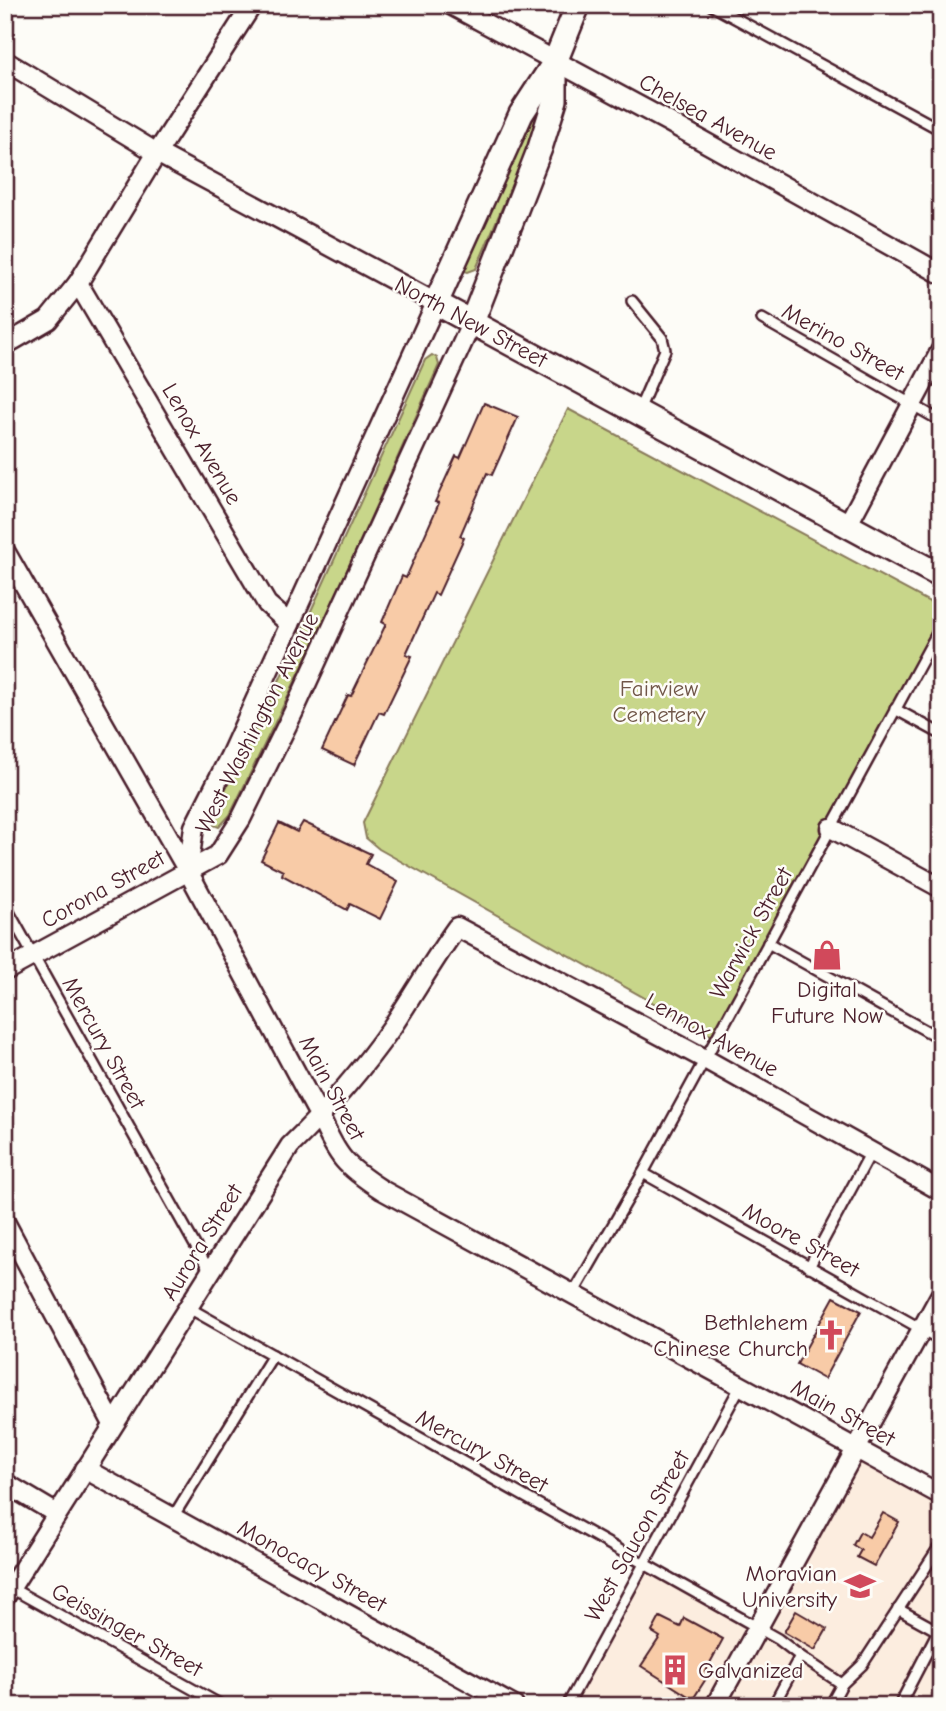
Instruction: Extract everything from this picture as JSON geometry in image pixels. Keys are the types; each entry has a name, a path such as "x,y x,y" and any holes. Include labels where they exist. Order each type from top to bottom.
{"street":[{"path":"5,345 48,320 78,283 252,5"},
{"name":"Chelsea Avenue","path":"451,5 667,121 941,274"},
{"path":"436,303 521,114 555,62 578,5"},
{"name":"North New Street","path":"5,61 157,153 941,576"},
{"path":"472,322 540,148 555,100 555,62"},
{"name":"Lenox Avenue","path":"78,283 267,604 289,624"},
{"name":"West Washington Avenue","path":"188,871 194,827 230,756 436,303"},
{"name":"West Washington Avenue","path":"188,871 218,855 241,819 294,711 472,322"},
{"path":"848,524 941,350"},
{"name":"Main Street","path":"5,551 188,871 320,1117 334,1149 355,1172 382,1190 941,1495"},
{"path":"831,828 941,888"},
{"name":"Corona Street","path":"5,971 188,871"},
{"name":"Aurora Street","path":"8,1592 290,1146 320,1117 360,1070 392,1027 457,927"},
{"name":"Lennox Avenue","path":"457,927 705,1059 941,1191"},
{"path":"5,1223 113,1424"},
{"path":"715,1706 941,1294"},
{"name":"Monocacy Street","path":"86,1469 514,1706"},
{"path":"5,1482 57,1514"}],"lane":[{"path":"711,5 941,130"},
{"path":"632,301 662,338 665,350 638,411"},
{"name":"Merino Street","path":"762,319 941,421"},
{"name":"Warwick Street","path":"573,1294 643,1173 941,626"},
{"path":"895,709 941,734"},
{"name":"Mercury Street","path":"5,905 211,1273"},
{"path":"768,943 941,1039"},
{"path":"809,1267 871,1152"},
{"name":"Moore Street","path":"643,1173 941,1340"},
{"name":"Mercury Street","path":"190,1308 778,1639 842,1684"},
{"path":"173,1517 273,1355"},
{"name":"West Saucon Street","path":"567,1706 741,1385"},
{"path":"830,1706 842,1684 862,1665 941,1544"},
{"name":"Geissinger Street","path":"8,1592 223,1706"},
{"path":"898,1609 938,1631 899,1706"},
{"path":"773,1706 800,1656"}],"shaded area":[{"name":"Moravian University","path":"857,1448 941,1495 941,1706 567,1706 643,1564 757,1627"}],"green space":[{"path":"538,102 543,111 476,269 468,272 461,270"},
{"path":"432,355 437,358 439,365 323,624 230,815 219,827 214,825 212,818 216,808 275,690 425,360"},
{"name":"Fairview Cemetery","path":"568,409 941,608 941,626 716,1038 379,849 366,838 363,823"}],"building":[{"path":"484,403 518,417 492,475 487,473 460,536 464,538 438,595 434,593 406,654 412,656 384,714 379,712 354,765 322,750 386,624 382,622 402,576 406,578 439,503 435,502 456,456 460,458"},
{"path":"303,822 371,854 366,864 398,882 380,919 350,904 347,910 282,875 283,871 261,860 279,823 297,832"},
{"name":"Bethlehem Chinese Church","path":"834,1297 861,1311 824,1379 797,1364"},
{"path":"883,1513 899,1522 874,1566 857,1557 861,1550 853,1545 860,1532 869,1537"},
{"path":"796,1611 827,1629 815,1650 784,1632"},
{"path":"660,1617 680,1627 684,1618 723,1639 705,1672 709,1674 693,1699 641,1666 660,1637 652,1632"}],"place":[{"name":"Digital Future Now","path":"827,955"},
{"name":"Bethlehem Chinese Church","path":"831,1335"},
{"name":"Moravian University","path":"860,1586"},
{"name":"Galvanized","path":"675,1670"}]}
